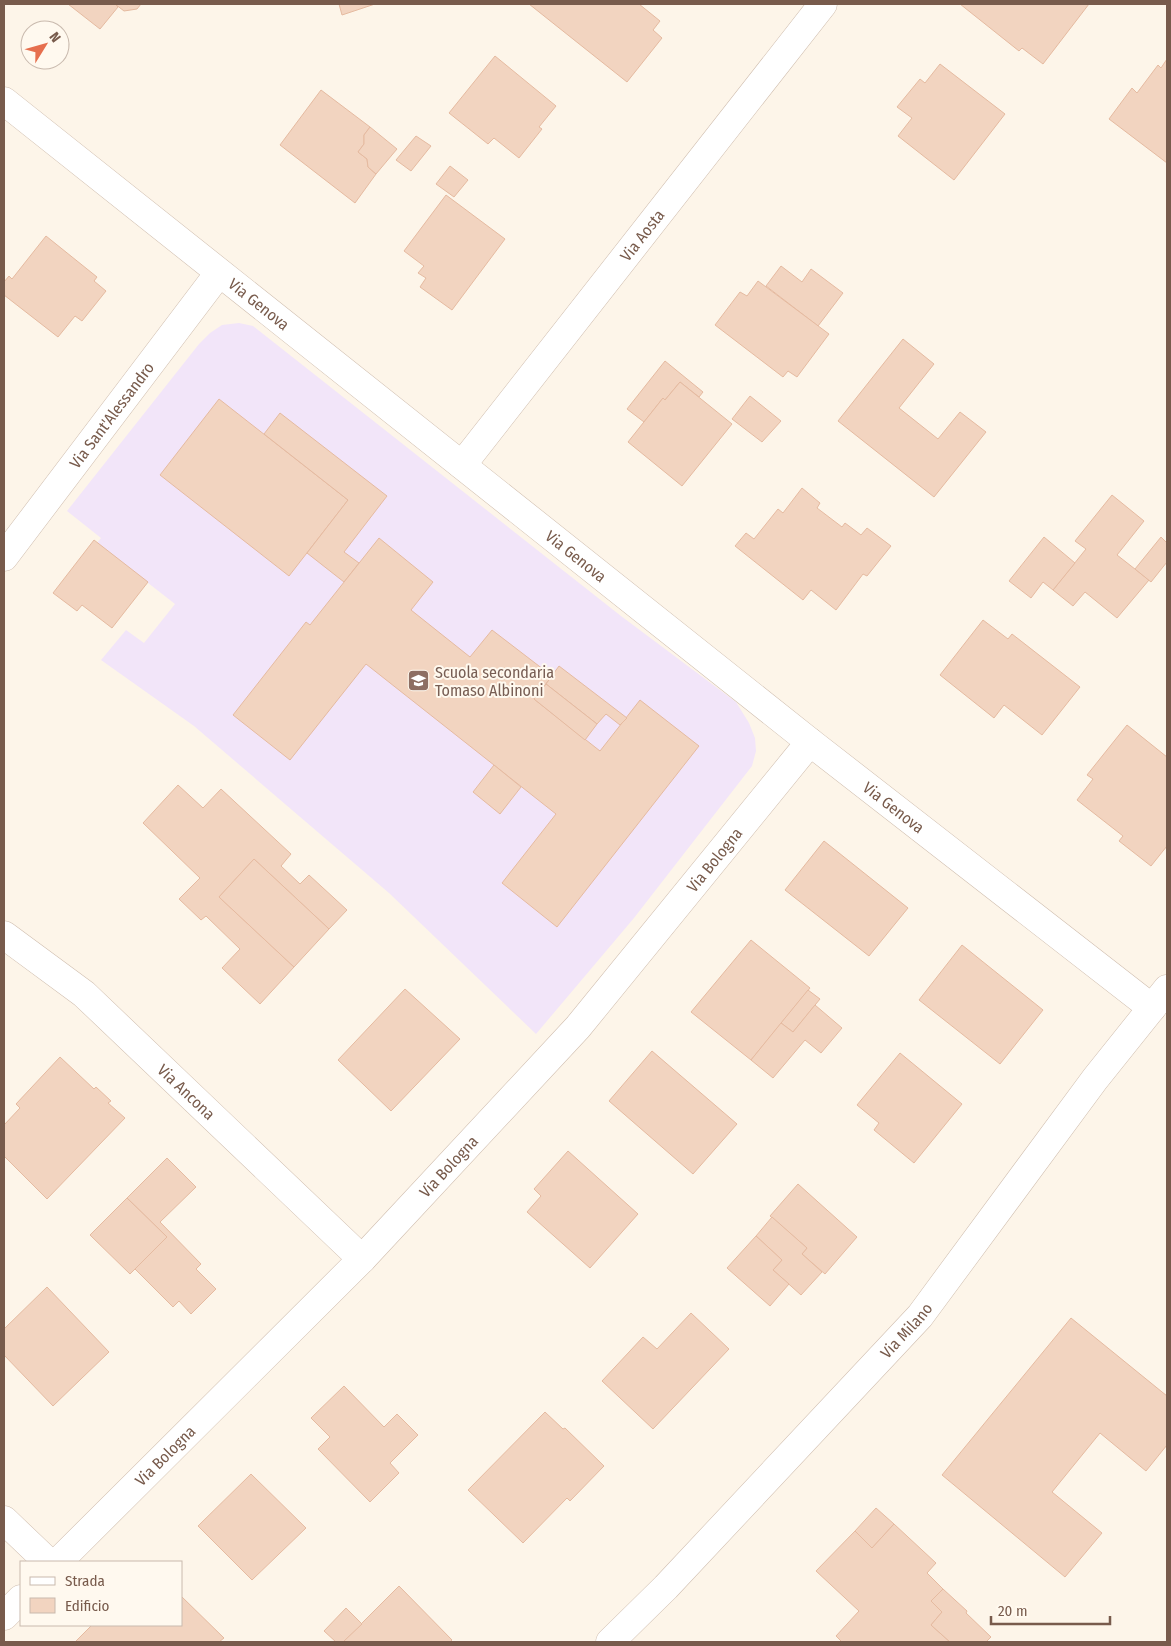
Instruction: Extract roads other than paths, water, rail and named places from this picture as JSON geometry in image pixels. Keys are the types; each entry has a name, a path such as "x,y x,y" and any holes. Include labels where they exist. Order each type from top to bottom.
{"street":[{"name":"Via Aosta","path":"462,465 823,4"},
{"name":"Via Genova","path":"4,101 810,742 1160,998"},
{"name":"Via Sant'Alessandro","path":"4,557 219,273"},
{"name":"Via Bologna","path":"59,1561 362,1259 578,1027 810,742"},
{"name":"Via Ancona","path":"4,935 84,994 362,1259"},
{"name":"Via Milano","path":"610,1642 666,1587 920,1316 1094,1079 1160,998"},
{"path":"4,1520 47,1561"},
{"path":"4,1616 20,1600"}],"place":[{"name":"Scuola secondaria Tomaso Albinoni","path":"419,681"}]}
